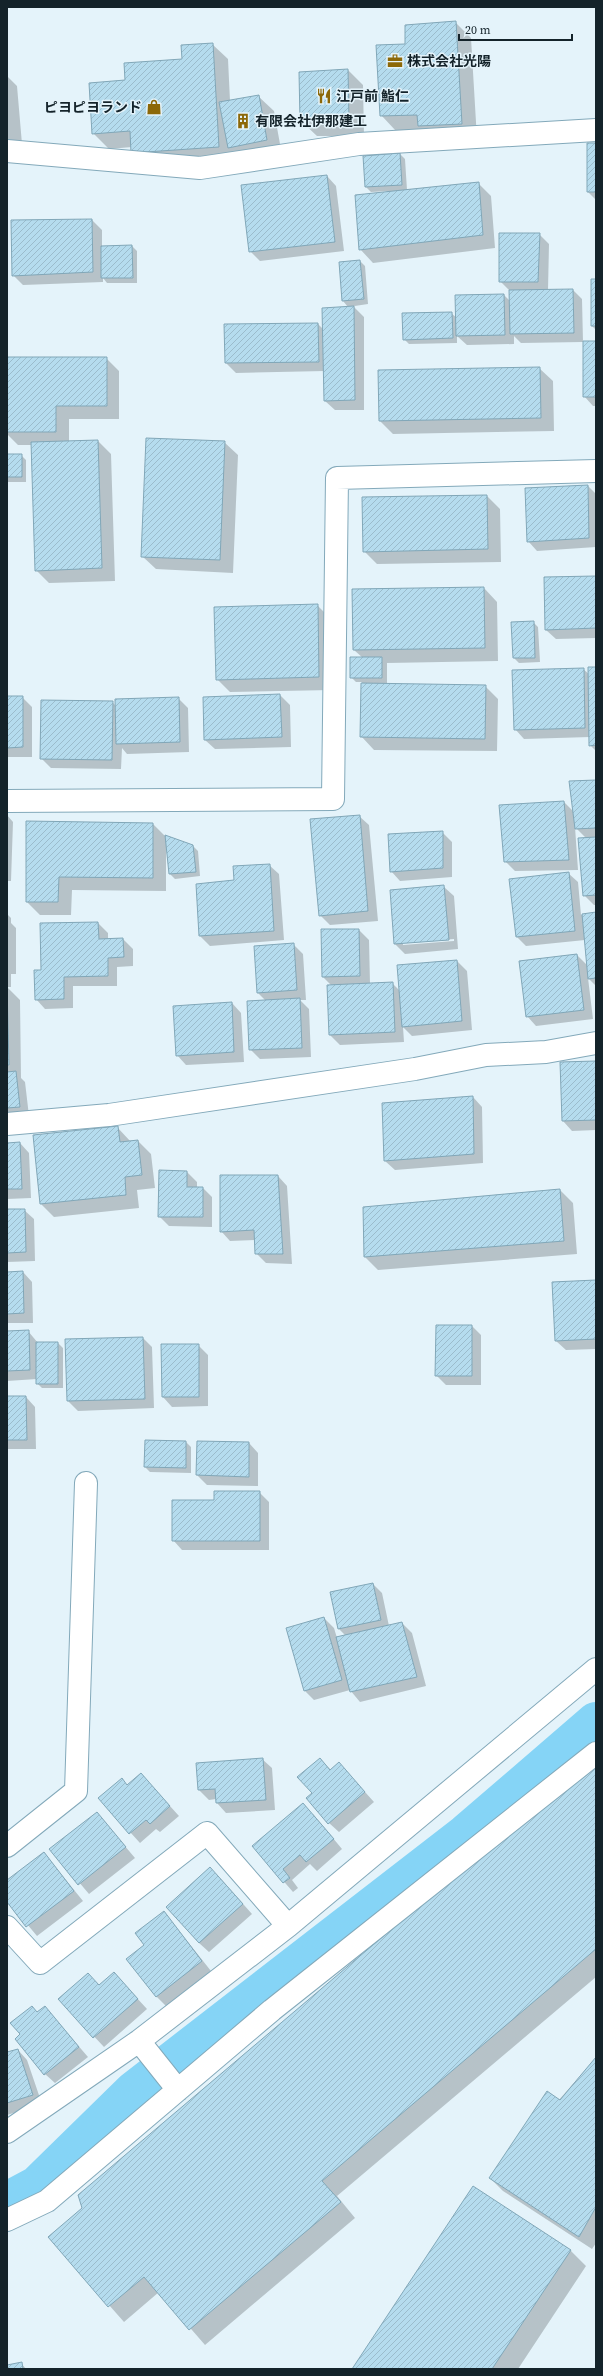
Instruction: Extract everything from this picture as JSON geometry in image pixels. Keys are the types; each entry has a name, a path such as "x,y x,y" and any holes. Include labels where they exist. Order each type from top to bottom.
{"street":[{"path":"7,151 200,168 359,144 596,130"},
{"path":"7,801 332,799 337,478 596,471"},
{"path":"7,1124 109,1114 415,1069 486,1055 546,1052 596,1043"},
{"path":"7,1846 76,1791 86,1483"},
{"path":"7,2132 142,2044 288,1926 596,1669"},
{"path":"7,2220 47,2201 175,2085 596,1753"},
{"path":"7,1927 40,1964 207,1833 288,1926"},
{"path":"142,2044 175,2085"}],"building":[{"path":"456,21 462,124 418,126 417,115 380,116 376,45 405,44 405,25"},
{"name":"ピヨピヨランド","path":"213,43 219,147 131,153 130,131 92,134 89,83 125,80 124,63 182,59 181,45"},
{"name":"江戸前 鮨仁","path":"348,69 349,121 300,121 299,72"},
{"name":"有限会社伊那建工","path":"259,95 267,140 228,148 219,102"},
{"path":"587,143 596,143 596,192 587,192"},
{"path":"400,153 402,185 365,187 363,156"},
{"path":"327,175 335,242 249,252 241,185"},
{"path":"479,182 483,235 359,250 355,195"},
{"path":"92,219 93,272 12,276 11,220"},
{"path":"499,233 540,233 538,282 499,282"},
{"path":"132,245 133,278 101,278 101,246"},
{"path":"360,260 364,299 342,301 339,262"},
{"path":"591,279 596,279 596,326 591,326"},
{"path":"573,289 574,333 510,334 509,290"},
{"path":"504,294 505,335 456,336 455,295"},
{"path":"354,306 355,400 324,401 322,308"},
{"path":"452,312 453,338 403,340 402,313"},
{"path":"318,323 319,362 225,363 224,324"},
{"path":"583,341 596,341 596,397 583,397"},
{"path":"7,357 107,357 107,406 56,406 56,432 7,432"},
{"path":"540,367 541,418 379,421 378,370"},
{"path":"146,438 225,441 220,560 141,557"},
{"path":"98,440 102,568 35,571 31,442"},
{"path":"7,454 22,454 22,477 7,477"},
{"path":"588,485 589,538 527,542 525,488"},
{"path":"487,495 488,549 363,552 362,497"},
{"path":"596,576 596,628 545,630 544,577"},
{"path":"484,587 485,648 353,650 352,589"},
{"path":"318,604 319,677 216,680 214,607"},
{"path":"534,621 535,658 513,658 511,622"},
{"path":"350,657 382,657 382,678 350,678"},
{"path":"588,667 596,667 596,745 589,746"},
{"path":"584,668 585,728 514,730 512,670"},
{"path":"361,683 486,685 485,739 360,737"},
{"path":"280,694 282,737 204,740 203,697"},
{"path":"7,696 23,696 23,747 7,748"},
{"path":"179,697 180,742 116,744 115,699"},
{"path":"41,700 113,701 112,760 40,759"},
{"path":"596,780 596,828 575,829 569,781"},
{"path":"564,801 569,860 504,862 499,805"},
{"path":"360,815 368,911 319,916 310,819"},
{"path":"26,821 153,823 153,878 59,877 58,902 26,902"},
{"path":"443,831 443,868 390,872 388,834"},
{"path":"165,835 193,845 196,872 169,874"},
{"path":"596,837 596,895 583,896 578,838"},
{"path":"270,864 274,931 199,936 196,884 234,880 233,866"},
{"path":"569,872 575,931 516,937 509,879"},
{"path":"444,885 449,940 394,944 390,890"},
{"path":"596,912 596,978 588,979 582,914"},
{"path":"98,922 99,939 123,938 124,957 108,958 108,976 64,977 64,999 35,1000 34,970 41,970 40,923"},
{"path":"321,929 359,929 360,976 322,977"},
{"path":"294,943 297,990 257,993 254,946"},
{"path":"577,954 584,1010 526,1017 519,961"},
{"path":"457,960 462,1021 402,1027 397,965"},
{"path":"393,982 395,1032 329,1035 327,985"},
{"path":"7,986 9,1065 7,1065"},
{"path":"300,998 302,1048 249,1050 247,1001"},
{"path":"232,1002 234,1052 176,1056 173,1006"},
{"path":"596,1061 596,1120 562,1121 560,1062"},
{"path":"16,1071 20,1107 7,1108 7,1072"},
{"path":"473,1096 474,1154 384,1161 382,1103"},
{"path":"118,1126 120,1142 138,1140 142,1175 125,1177 126,1195 40,1204 33,1135"},
{"path":"20,1142 22,1189 7,1189 7,1143"},
{"path":"159,1170 187,1171 187,1187 203,1187 203,1217 158,1217"},
{"path":"220,1175 278,1175 283,1254 255,1254 254,1230 220,1232"},
{"path":"560,1189 564,1241 364,1257 363,1207"},
{"path":"7,1209 25,1209 26,1252 7,1253"},
{"path":"23,1271 24,1313 7,1314 7,1272"},
{"path":"596,1280 596,1339 555,1341 552,1282"},
{"path":"436,1325 472,1325 472,1376 435,1376"},
{"path":"29,1330 30,1370 7,1371 7,1331"},
{"path":"143,1337 145,1399 67,1401 65,1339"},
{"path":"36,1342 58,1342 58,1384 36,1384"},
{"path":"161,1344 199,1344 199,1397 162,1397"},
{"path":"7,1396 26,1396 27,1440 7,1440"},
{"path":"145,1440 186,1441 186,1468 144,1467"},
{"path":"197,1441 249,1442 249,1477 196,1475"},
{"path":"214,1491 260,1491 260,1541 172,1541 172,1500 214,1500"},
{"path":"373,1583 381,1620 338,1629 330,1592"},
{"path":"324,1617 342,1680 304,1691 286,1628"},
{"path":"402,1622 417,1677 350,1692 336,1637"},
{"path":"263,1758 266,1800 216,1803 215,1789 198,1790 196,1763"},
{"path":"320,1758 330,1770 339,1762 365,1792 328,1824 306,1798 312,1793 297,1777"},
{"path":"590,1761 596,1767 596,1949 322,2181 341,2202 189,2330 144,2277 108,2307 48,2237 82,2208 78,2195"},
{"path":"141,1773 170,1806 150,1824 146,1820 129,1834 98,1798 122,1778 127,1785"},
{"path":"303,1803 334,1839 306,1862 300,1855 283,1869 290,1878 283,1883 252,1846"},
{"path":"97,1812 126,1847 78,1885 49,1849"},
{"path":"44,1852 74,1891 26,1927 7,1902 7,1880"},
{"path":"210,1867 243,1904 199,1943 166,1907"},
{"path":"164,1911 202,1961 156,1997 126,1959 144,1945 135,1933"},
{"path":"114,1972 138,1999 93,2038 58,1999 88,1973 99,1985"},
{"path":"32,2006 37,2012 45,2006 79,2047 44,2075 15,2039 20,2034 10,2023"},
{"path":"18,2049 33,2095 7,2103 7,2052"},
{"path":"596,2057 596,2207 579,2237 489,2178 547,2091 560,2100"},
{"path":"473,2186 571,2250 492,2369 352,2369"},
{"path":"22,2362 23,2369 7,2369 7,2365"}],"waterway":[{"path":"7,2202 37,2186 134,2091 466,1834 596,1722"}],"place":[{"name":"株式会社光陽","path":"395,61"},
{"name":"江戸前 鮨仁","path":"324,96"},
{"name":"ピヨピヨランド","path":"154,107"},
{"name":"有限会社伊那建工","path":"243,121"}]}
